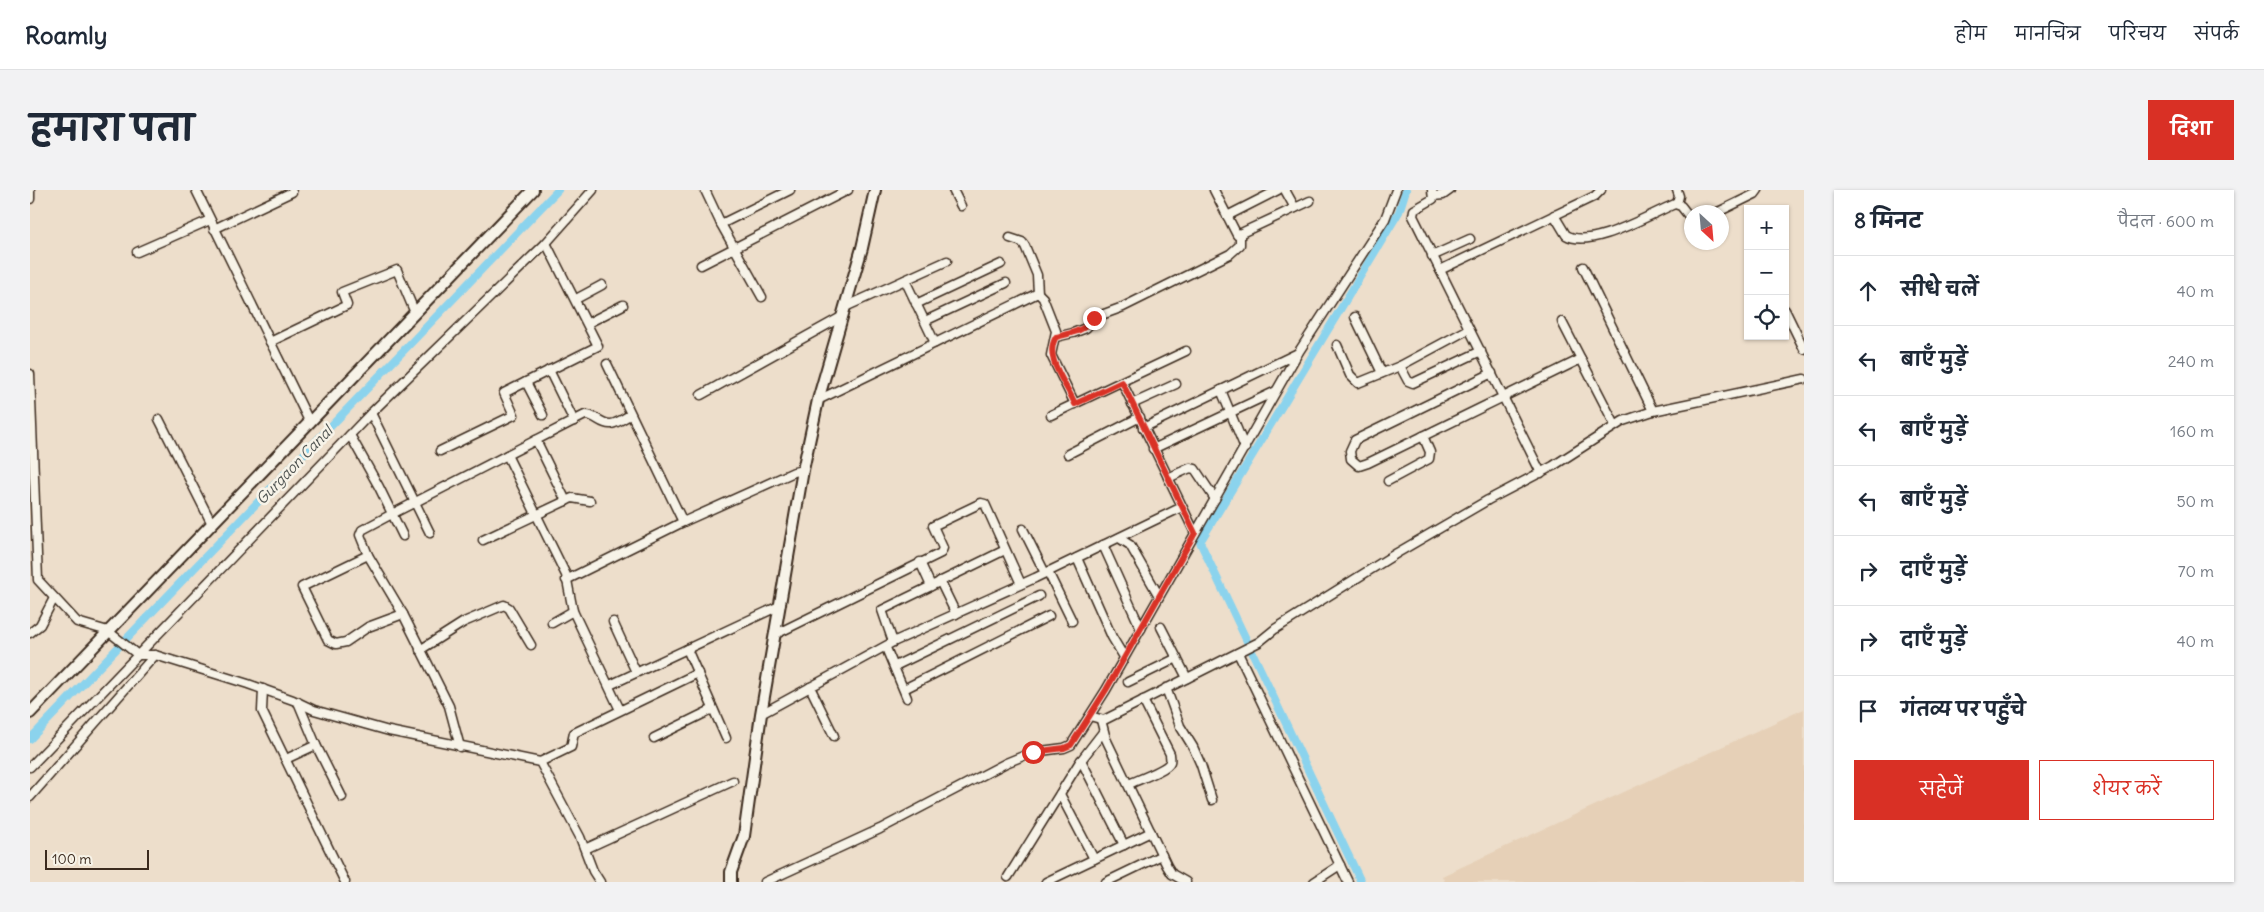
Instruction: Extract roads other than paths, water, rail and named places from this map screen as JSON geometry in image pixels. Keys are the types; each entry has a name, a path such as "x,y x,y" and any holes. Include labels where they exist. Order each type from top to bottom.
{"street":[{"path":"30,190 30,199"},
{"path":"196,190 310,422"},
{"path":"30,713 533,190"},
{"path":"30,767 371,413 546,242 594,190"},
{"path":"722,224 790,190"},
{"path":"701,265 848,190"},
{"path":"730,882 731,872 744,836 761,714 803,470 818,400 862,248 876,190"},
{"path":"953,190 961,206"},
{"path":"1214,190 1234,232 1240,235"},
{"path":"1227,216 1278,190"},
{"path":"1286,190 1295,208"},
{"path":"765,882 880,829 1028,753 1064,748 1071,745 1096,718 1124,657 1298,353 1385,219 1396,190"},
{"path":"1450,190 1443,195 1433,193 1412,213 1541,473"},
{"path":"1440,270 1595,196 1601,190"},
{"path":"1677,190 1679,196 1677,204"},
{"path":"1729,207 1755,194 1758,190"},
{"path":"707,191 722,224 762,297"},
{"path":"214,229 292,192"},
{"path":"1240,235 1310,201"},
{"path":"1554,215 1562,230 1569,237 1592,237 1612,232 1677,204"},
{"path":"1677,204 1684,211"},
{"path":"137,252 210,220"},
{"path":"1056,337 1073,334 1086,328 1096,317 1123,306 1230,254 1240,245 1240,235"},
{"path":"1010,238 1022,242 1025,246 1037,275 1038,292 1043,298 1056,331 1051,355 1075,404"},
{"path":"1432,256 1470,239"},
{"path":"440,451 514,415 504,393 598,346 546,242"},
{"path":"701,396 844,312 905,280 947,261"},
{"path":"916,304 1001,264"},
{"path":"1583,267 1653,411"},
{"path":"270,342 348,305 342,292 397,270 415,313"},
{"path":"905,280 935,343"},
{"path":"925,321 1006,283"},
{"path":"576,299 602,285"},
{"path":"818,400 1038,292"},
{"path":"588,323 623,305"},
{"path":"1355,317 1382,373"},
{"path":"1789,318 1804,349"},
{"path":"1562,322 1615,425"},
{"path":"1337,345 1355,382 1361,383 1400,366 1468,328"},
{"path":"1051,415 1186,351"},
{"path":"1400,366 1408,381 1413,383 1481,351"},
{"path":"1143,428 1298,353"},
{"path":"1492,373 1355,440 1351,447 1350,455 1356,464 1362,465 1581,359"},
{"path":"607,364 682,522"},
{"path":"549,370 574,421"},
{"path":"30,374 34,581 77,622 108,631 138,655 155,655 298,702 314,710 389,731 540,762 571,748 574,733 698,673"},
{"path":"1096,718 1126,711 1166,688 1253,645 1275,629 1397,553 1482,503 1541,473 1615,425 1653,411 1804,379"},
{"path":"526,382 543,415"},
{"path":"1122,382 1140,417 1153,450 1195,533"},
{"path":"1132,404 1176,384"},
{"path":"1221,390 1245,448"},
{"path":"1153,450 1276,391"},
{"path":"371,413 430,533"},
{"path":"460,747 449,706 402,614 368,555 360,535 362,530 574,421 591,415 605,424 613,424 630,415"},
{"path":"1068,454 1140,417"},
{"path":"159,419 212,524"},
{"path":"350,435 403,536"},
{"path":"1388,481 1429,459 1430,452 1423,436"},
{"path":"536,440 566,501"},
{"path":"506,455 538,516 566,580 573,610 610,684 620,710"},
{"path":"1168,478 1190,468 1194,469 1215,499"},
{"path":"566,580 682,522 794,472 803,470"},
{"path":"483,540 538,516 572,498 590,501"},
{"path":"776,634 943,550 933,528 934,525 981,503 985,504 1021,584"},
{"path":"761,714 886,648 893,642 1103,546 1182,507"},
{"path":"1023,530 1072,621"},
{"path":"1119,538 1130,545 1159,596"},
{"path":"1103,546 1141,628"},
{"path":"893,642 882,610 1005,550"},
{"path":"368,555 302,587 328,640 336,644 346,642 368,627 402,614"},
{"path":"1077,558 1112,637 1124,657"},
{"path":"920,562 931,586"},
{"path":"940,581 956,614"},
{"path":"895,666 1039,596"},
{"path":"30,633 40,625 54,598"},
{"path":"420,650 464,622 504,605 509,608 531,645"},
{"path":"610,684 780,606"},
{"path":"552,623 573,610"},
{"path":"904,689 1049,616"},
{"path":"613,622 636,672"},
{"path":"1161,627 1187,678"},
{"path":"886,648 907,698"},
{"path":"687,649 726,738"},
{"path":"1240,652 1348,882"},
{"path":"30,797 155,655"},
{"path":"1128,682 1177,658"},
{"path":"810,687 834,736"},
{"path":"1166,688 1180,726 1193,747 1212,800"},
{"path":"263,690 262,711 345,882"},
{"path":"1129,784 1160,770 1171,761 1170,754 1143,700"},
{"path":"298,702 316,745 342,797"},
{"path":"654,738 713,709"},
{"path":"1096,718 1172,874 1186,882"},
{"path":"1008,877 1081,760 1103,732"},
{"path":"286,759 316,745"},
{"path":"1081,760 1124,845"},
{"path":"540,762 600,882"},
{"path":"585,849 733,781"},
{"path":"1060,794 1094,859"},
{"path":"1046,882 1062,879 1094,859 1151,832"},
{"path":"1106,882 1162,855"},
{"path":"1314,882 1340,865"}],"waterway":[{"name":"Gurgaon Canal","path":"30,739 558,190"},
{"path":"1361,882 1200,542 1399,212 1406,190"}]}
